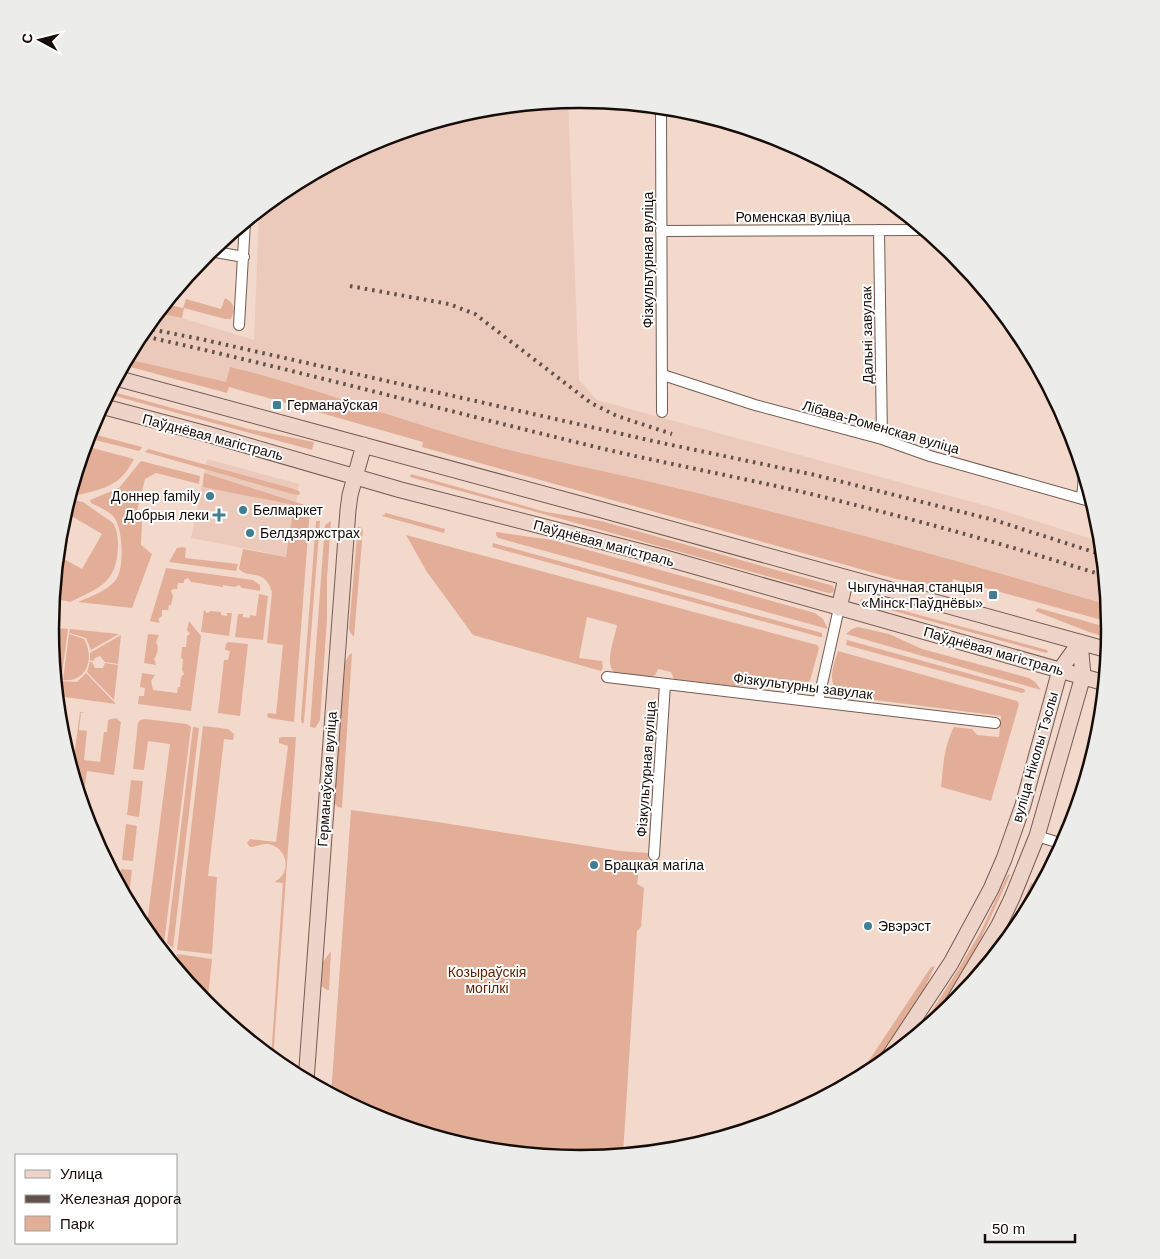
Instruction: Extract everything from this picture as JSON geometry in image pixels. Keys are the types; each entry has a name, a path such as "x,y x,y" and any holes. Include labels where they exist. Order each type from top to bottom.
{"main road":[{"path":"123,380 1100,648"},
{"name":"Паўднёвая магістраль","path":"109,408 207,434 355,477 662,557 1099,680"},
{"name":"Германаўская вуліца","path":"307,1073 346,534 350,495 364,445"},
{"path":"839,608 846,578"},
{"name":"вуліца Ніколы Тэслы","path":"900,1040 936,987 966,937 991,889 1014,830 1060,670 1080,642"},
{"name":"вуліца Ніколы Тэслы","path":"968,978 999,925 1015,892 1037,836 1083,676 1080,642"},
{"path":"1014,830 1037,836"}],"street":[{"name":"Фізкультурная вуліца","path":"661,115 662,412"},
{"path":"239,325 246,230"},
{"name":"Дальні завулак","path":"879,230 882,439"},
{"name":"Роменская вуліца","path":"661,231 914,230"},
{"path":"220,253 244,257"},
{"name":"Лібава-Роменская вуліца","path":"663,375 755,405 882,439 930,456 1082,499"},
{"path":"1082,493 1082,499"},
{"path":"818,702 839,608"},
{"name":"Фізкультурны завулак","path":"607,677 995,723"},
{"name":"Фізкультурная вуліца","path":"654,855 665,684"},
{"path":"1037,836 1056,842"}],"shaded area":[{"path":"568,108 579,380 597,400 998,509 1093,539 1097,561 1101,613 134,361 164,314 254,340 259,219 290,196 349,162 412,136 478,118 546,109"},
{"path":"207,459 299,484 288,557 191,538"}],"green space":[{"path":"225,298 233,307 231,319 184,308 182,318 164,314 172,305 183,308 186,299 221,309"},
{"path":"134,361 226,382 230,367 298,386 467,439 669,486 953,560 1100,603 1101,620 953,579 950,587 896,579 422,447 423,442 229,387 227,393 130,367"},
{"path":"116,393 249,429 314,442 312,450 115,396"},
{"path":"96,435 142,447 139,451 94,440"},
{"path":"91,448 134,459 118,480 104,488 78,495"},
{"path":"148,449 300,492 299,495 292,494 145,452"},
{"path":"141,461 200,476 199,484 156,473 145,479 135,519 142,522 141,545 152,554 132,608 78,602 103,591 111,585 118,576 120,568 122,549 117,523 114,517 107,511 91,503 90,500 119,488"},
{"path":"204,473 310,508 294,722 269,718 267,716 268,713 276,714 283,645 267,643 272,592 269,584 265,579 257,575 248,574 239,569 243,549 286,557 294,505 203,487"},
{"path":"411,474 546,512 601,521 830,585 833,586 834,590 832,593 828,593 410,477"},
{"path":"76,501 83,502 113,523 118,543 117,558 110,576 98,588 70,602 60,600 63,559 82,569 102,534 72,516"},
{"path":"386,513 445,529 444,533 382,516"},
{"path":"316,521 320,521 304,722 302,724 301,719"},
{"path":"331,521 320,720 315,728 310,727 325,525"},
{"path":"358,526 363,529 354,637 349,628"},
{"path":"496,532 552,540 815,613 823,619 828,629 498,538"},
{"path":"406,535 817,645 819,648 810,681 795,687 792,691 674,679 671,672 658,669 652,677 614,672 611,668 610,657 617,625 587,617 579,658 602,661 603,668 601,671 473,635 427,572"},
{"path":"493,543 822,633 822,637 492,547"},
{"path":"177,548 186,548 185,558 238,564 236,571 169,562"},
{"path":"166,568 253,580 260,585 260,591 242,588 239,585 234,587 223,585 223,587 191,582 188,578 184,580 184,583 178,583 177,589 171,591 173,596 171,605 169,605 168,610 162,610 162,616 158,619 160,623 150,621"},
{"path":"259,594 268,596 263,640 235,637 238,614 243,614 243,617 250,618 250,615 256,616"},
{"path":"861,599 1047,650 1048,652 861,602"},
{"path":"1038,608 1101,625 1101,636 1089,632 1035,611"},
{"path":"204,610 207,613 211,611 221,612 221,615 227,616 227,613 232,613 229,636 201,632"},
{"path":"189,621 201,636 191,711 138,704 139,696 144,696 145,688 140,687 142,673 155,675 151,681 153,690 177,693 181,677 184,674 182,670 183,659 181,658 182,647 186,647 187,636 190,634 187,630"},
{"path":"858,627 889,634 922,649 1029,678 1041,690 846,634"},
{"path":"59,628 68,629 61,679"},
{"path":"70,629 119,634 91,650 86,638 69,633"},
{"path":"69,634 84,639 89,654 89,661 87,668 78,678 63,680"},
{"path":"148,634 159,635 156,642 158,646 157,653 154,659 156,665 144,663"},
{"path":"121,635 118,664 105,662 100,656 93,661 90,660 90,653"},
{"path":"847,640 1024,689 1025,692 1022,693 846,645"},
{"path":"228,642 248,644 240,716 218,713 224,660 228,660 230,651 225,650"},
{"path":"838,651 1017,701 1019,704 991,801 941,787 943,764 948,741 954,727 972,729 977,735 999,737 1001,716 844,696 838,692 832,682"},
{"path":"352,653 342,808 334,803 343,666"},
{"path":"90,662 92,662 95,668 103,668 105,663 118,665 114,700 87,672"},
{"path":"86,673 116,704 63,697 62,681 77,682"},
{"path":"80,712 86,713 81,713 79,730 87,731 84,760 100,762 104,732 107,732 108,720 116,718 121,722 114,775 87,771 85,785 83,785 75,754"},
{"path":"140,720 187,724 191,727 164,943 148,920 170,744 148,741 144,770 133,769 138,723"},
{"path":"203,726 228,729 234,734 233,740 224,739 208,876 217,877 212,954 177,950"},
{"path":"193,727 199,728 173,948 167,943"},
{"path":"296,737 274,1051 272,1049 283,883 274,882 283,874 286,864 283,854 274,846 265,844 250,847 247,843 250,839 276,842 288,746 279,743 279,738"},
{"path":"131,780 143,781 139,817 127,815"},
{"name":"Козыраўскія могілкі","path":"351,810 620,851 649,853 648,861 640,863 637,884 644,888 641,927 637,931 623,1149 546,1150 478,1141 412,1123 349,1097 332,1088"},
{"path":"126,824 137,826 133,861 122,860"},
{"path":"121,869 132,870 129,891 129,890 120,874"},
{"path":"1008,874 1010,875 983,934 971,966 954,993 928,1018 958,970 981,931"},
{"path":"1031,883 1034,884 1031,890 1020,907"},
{"path":"331,951 329,990 327,990 321,986 323,962"},
{"path":"177,954 212,959 208,995 188,973 176,959"},
{"path":"935,966 914,1011 888,1050 865,1066 931,967"}],"railway":[{"path":"350,286 449,304 475,314 591,403 617,416 672,434"},
{"path":"154,330 662,443 815,475 994,520 1095,553"},
{"path":"149,337 596,447 848,503 922,522 1098,574"}],"place":[{"name":"Германаўская","path":"277,405"},
{"name":"Доннер family","path":"210,496"},
{"name":"Белмаркет","path":"243,510"},
{"name":"Добрыя леки","path":"219,515"},
{"name":"Белдзяржстрах","path":"250,533"},
{"name":"Чыгуначная станцыя «Мінск-Паўднёвы»","path":"993,595"},
{"name":"Брацкая магіла","path":"594,865"},
{"name":"Эвэрэст","path":"868,926"}]}
